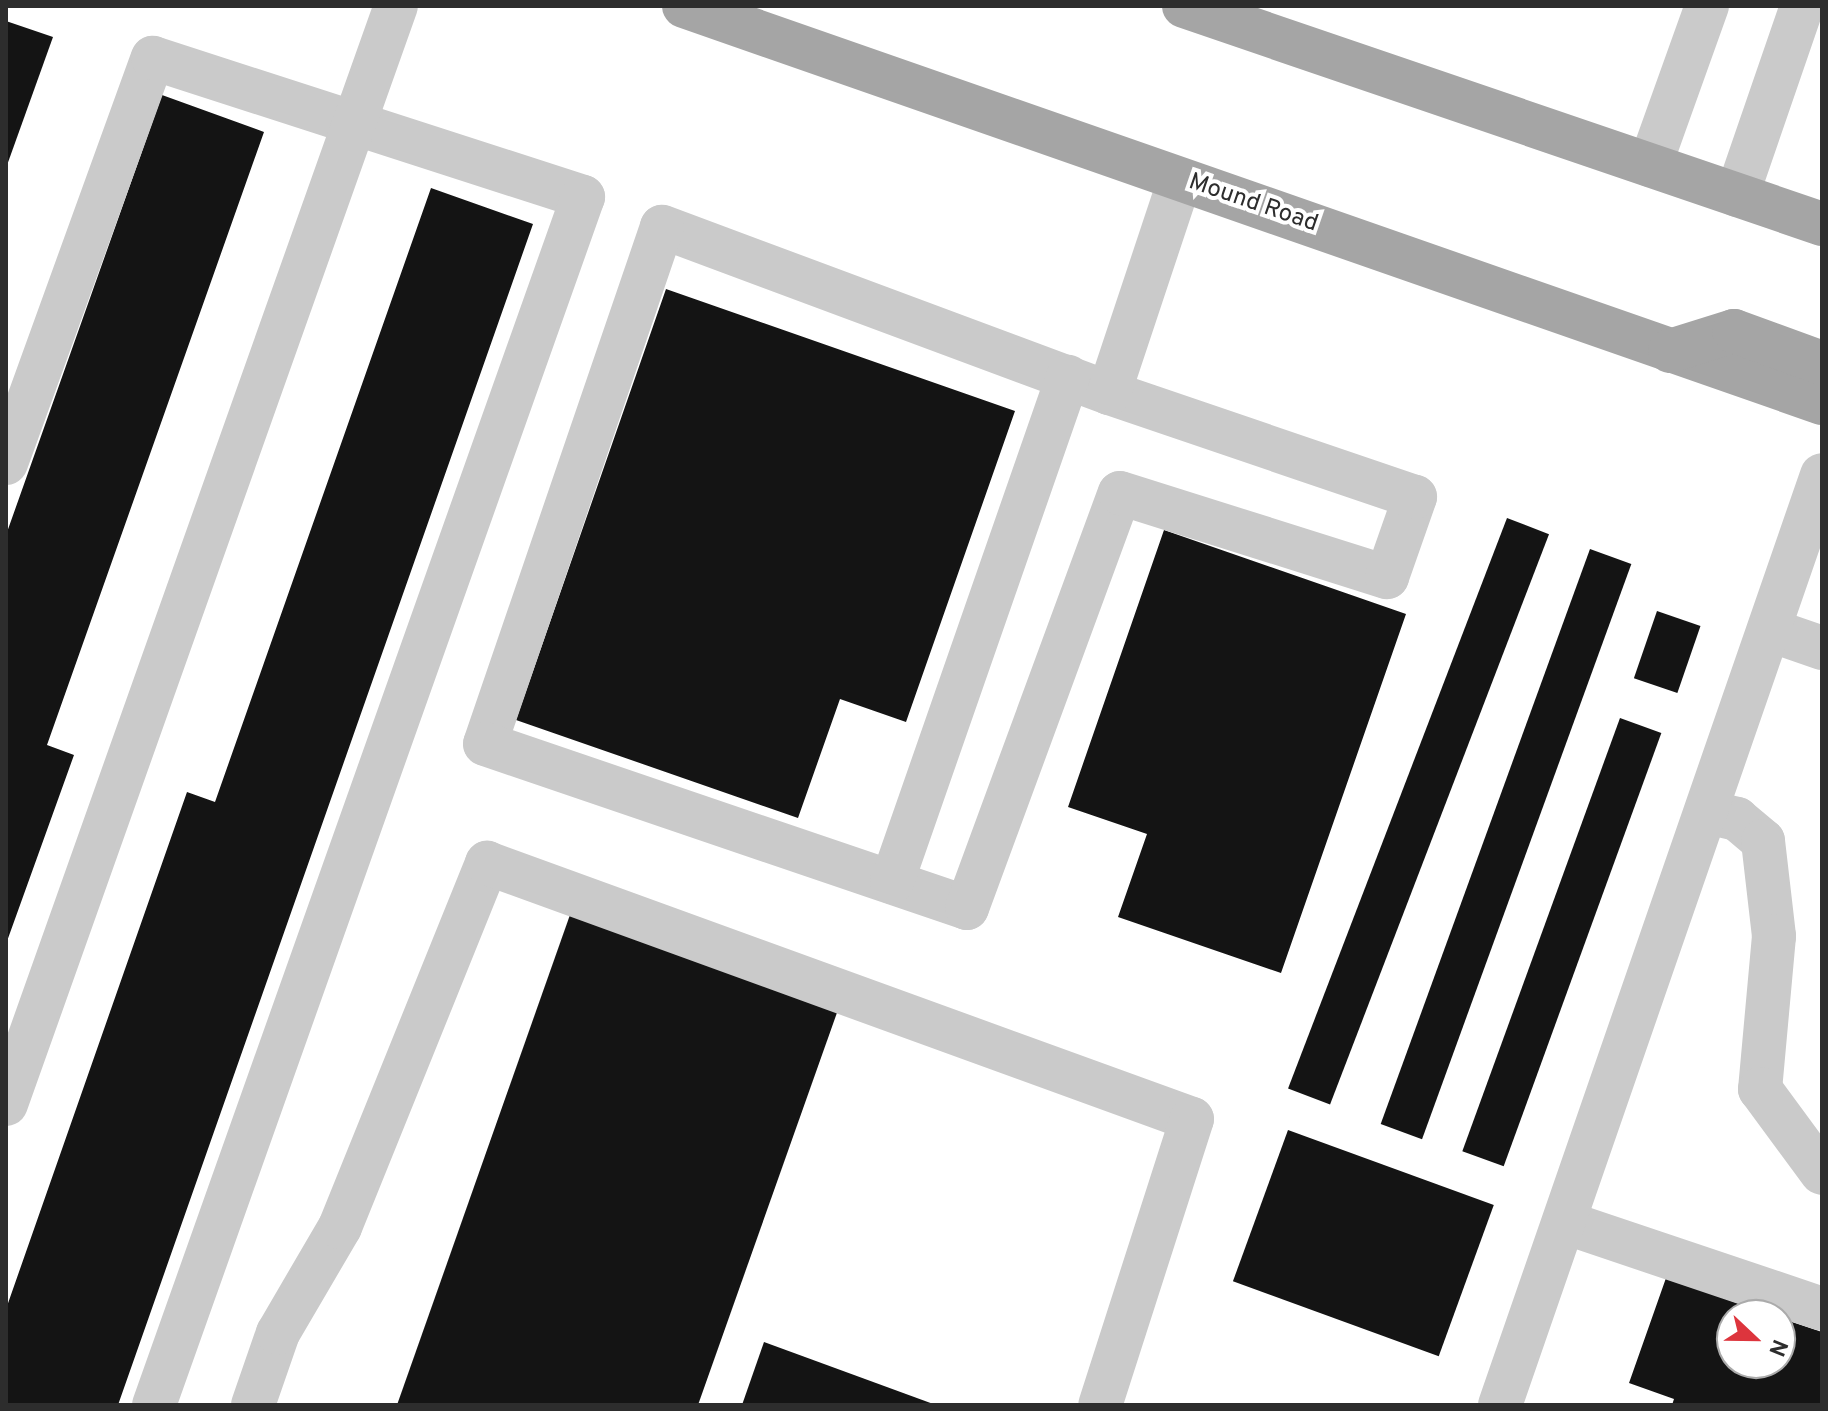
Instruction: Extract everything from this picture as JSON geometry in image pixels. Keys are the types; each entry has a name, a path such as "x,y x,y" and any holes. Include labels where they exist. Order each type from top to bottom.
{"main road":[{"name":"Mound Road","path":"684,6 1822,403"},
{"path":"1184,6 1822,224"},
{"path":"1670,351 1734,331 1822,363"}],"lane":[{"path":"6,1104 396,6"},
{"path":"1650,165 1707,6"},
{"path":"1737,195 1804,57 1802,6"},
{"path":"6,463 153,58 356,121 583,197 154,1405"},
{"path":"1109,393 1180,179"},
{"path":"662,227 1068,377 1415,497 1387,577 1120,493 967,908 485,744 662,227"},
{"path":"892,882 1068,377"},
{"path":"1500,1405 1822,475"},
{"path":"1770,630 1822,648"},
{"path":"1707,812 1737,819 1763,841 1774,936 1760,1089 1822,1173"},
{"path":"253,1405 278,1333 340,1227 487,863 1192,1119 1100,1405"},
{"path":"1564,1222 1822,1309"}],"building":[{"path":"6,21 53,37 6,168"},
{"path":"162,95 264,132 47,745 74,755 6,944 6,535"},
{"path":"431,188 533,224 118,1405 6,1405 6,1309 187,792 215,802"},
{"path":"666,289 1015,411 906,722 840,699 798,818 516,720"},
{"path":"1507,518 1549,534 1330,1105 1288,1088"},
{"path":"1164,530 1406,614 1281,973 1118,917 1147,834 1068,807"},
{"path":"1590,549 1631,564 1422,1139 1381,1124"},
{"path":"1657,611 1700,626 1677,693 1634,678"},
{"path":"1620,718 1661,733 1504,1166 1462,1151"},
{"path":"571,912 839,1007 698,1405 397,1405"},
{"path":"1288,1130 1494,1205 1439,1356 1233,1281"},
{"path":"1666,1278 1726,1299 1716,1299 1716,1379 1796,1379 1796,1323 1822,1332 1822,1405 1672,1405 1674,1399 1629,1383"},
{"path":"764,1342 936,1405 742,1405"}]}
